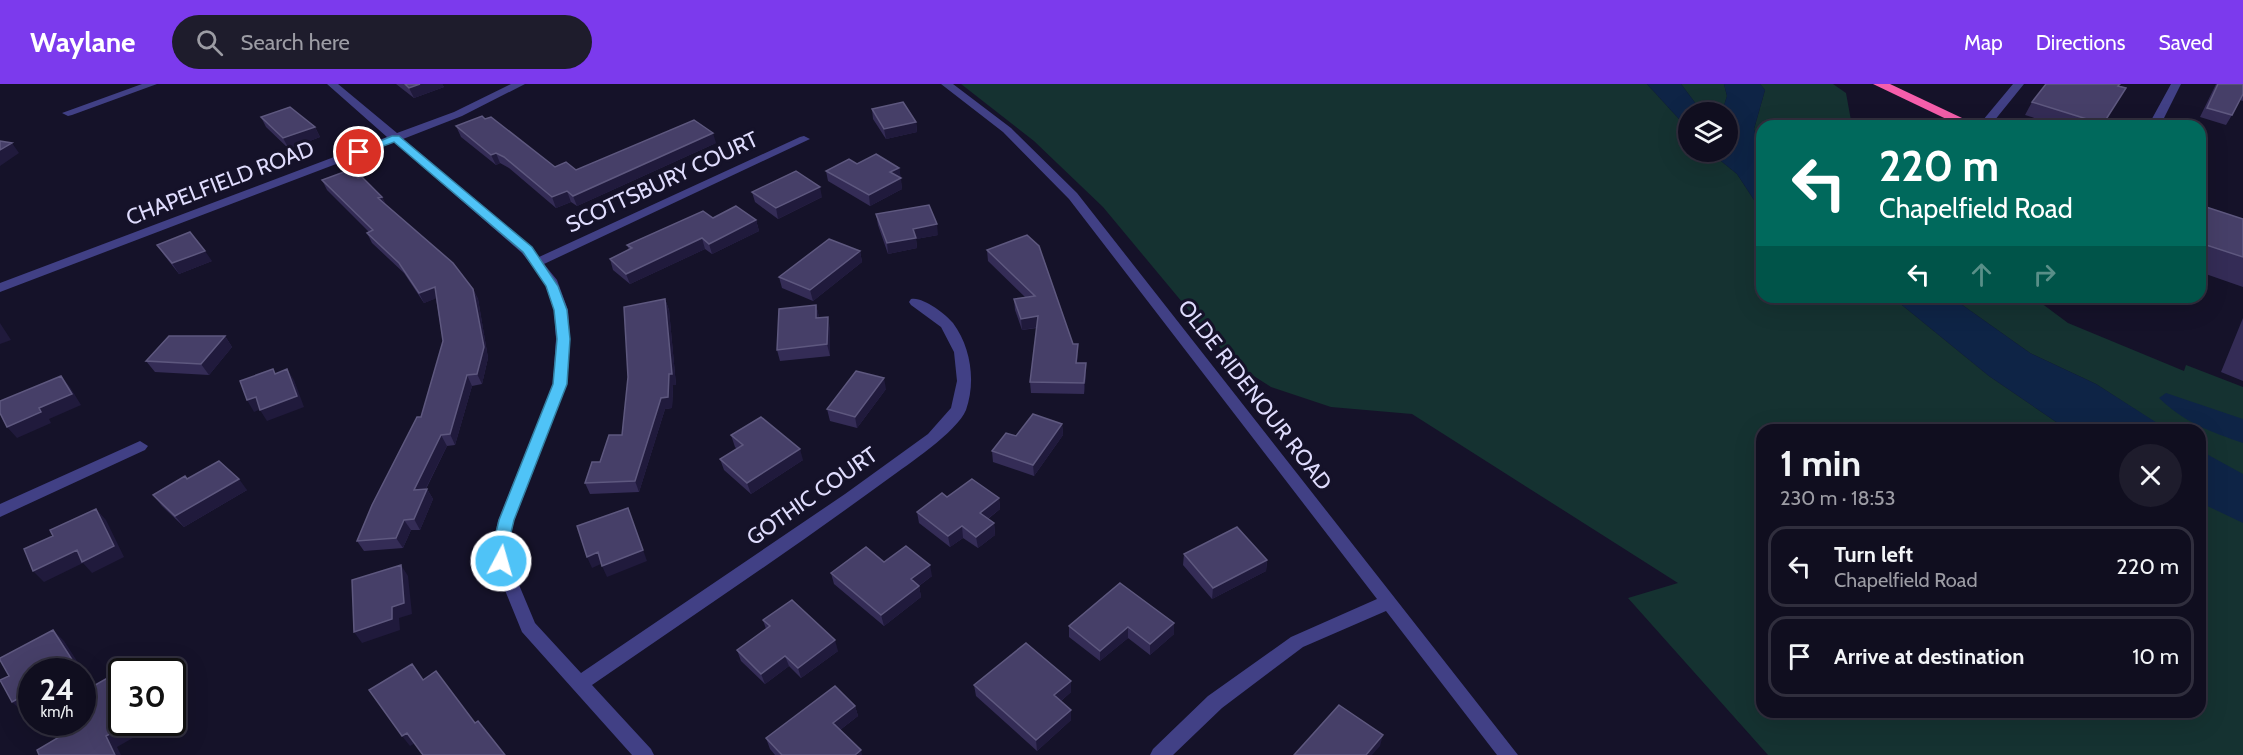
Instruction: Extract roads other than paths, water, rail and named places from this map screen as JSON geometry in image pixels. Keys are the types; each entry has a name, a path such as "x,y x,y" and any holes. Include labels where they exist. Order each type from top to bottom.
{"highway":[{"path":"1879,84 1959,120"}],"street":[{"path":"68,113 152,84"},
{"path":"332,84 527,250 550,280 561,310 563,339 560,384 506,520 500,549 501,561 528,627 644,755"},
{"name":"CHAPELFIELD ROAD","path":"0,288 475,107 520,84"},
{"name":"OLDE RIDENOUR ROAD","path":"946,84 1007,130 1060,181 1138,277 1508,755"},
{"path":"1989,120 2019,84"},
{"path":"2157,120 2176,84"},
{"name":"SCOTTSBURY COURT","path":"537,262 804,139"},
{"name":"GOTHIC COURT","path":"580,683 845,502 933,438 958,410 964,381 961,352 947,324 916,302"},
{"path":"0,511 140,446"},
{"path":"1160,755 1215,702 1297,642 1388,602"}],"water":[{"path":"1647,84 1681,84 1694,102 1678,102 1678,118"},
{"path":"1724,84 1760,84 1765,90 1754,129 1756,135 1756,203 1737,174 1722,162 1738,162 1738,102 1725,102 1727,96"},
{"path":"1896,303 1959,303 2030,353 2096,384 2159,424 2059,424 1989,376 1902,305"},
{"path":"2166,393 2243,419 2243,443 2206,429 2206,424 2196,424 2188,420 2159,398"},
{"path":"2206,454 2243,474 2243,523 2206,505"}]}
